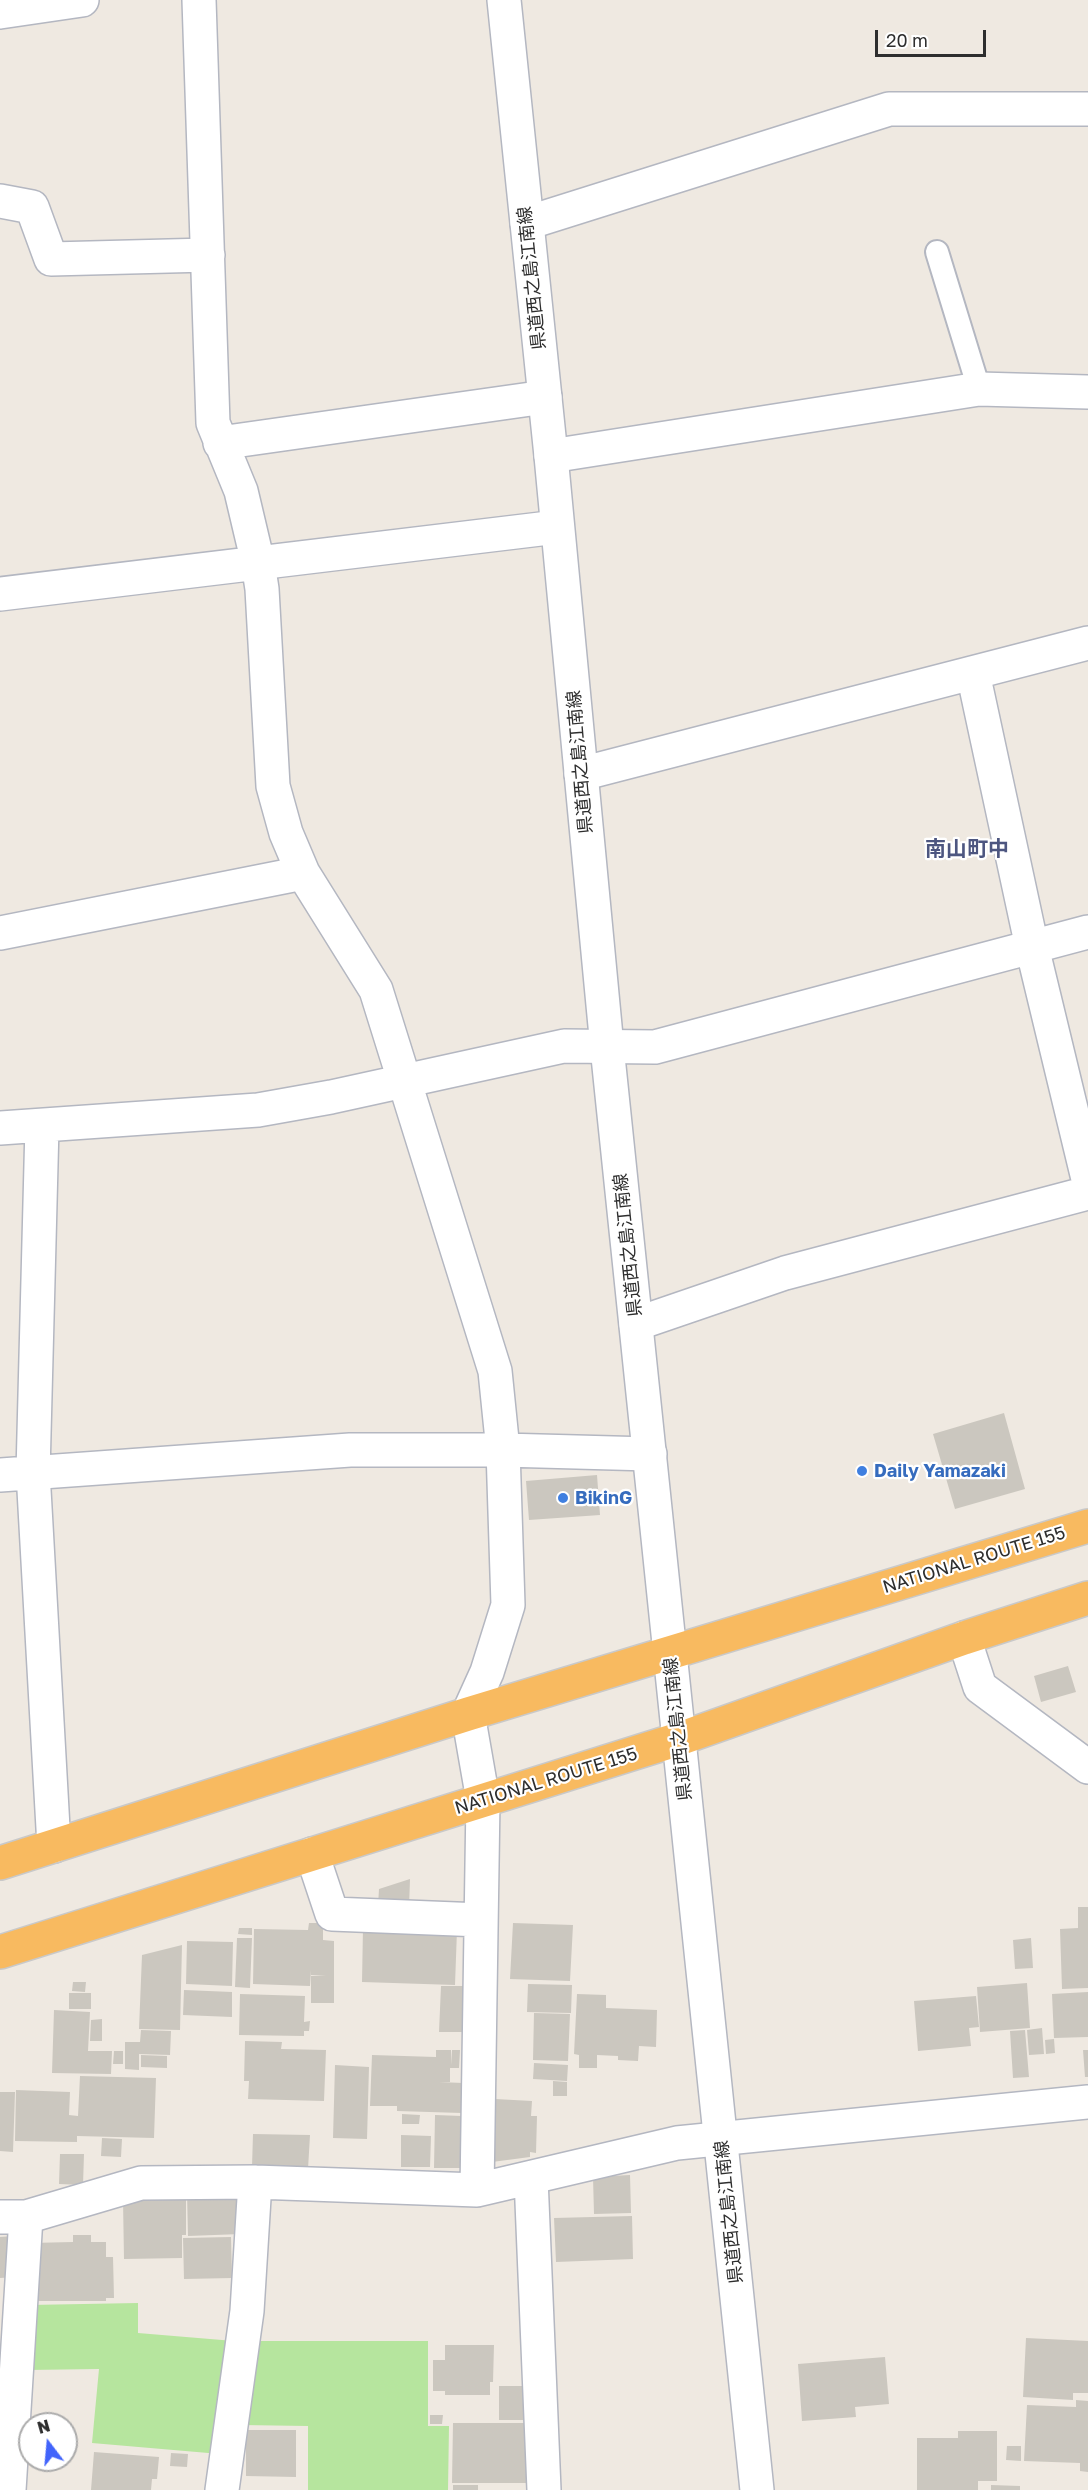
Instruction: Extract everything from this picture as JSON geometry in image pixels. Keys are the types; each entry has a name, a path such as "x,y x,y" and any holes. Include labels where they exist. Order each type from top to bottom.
{"highway":[{"name":"NATIONAL ROUTE 155","path":"0,1863 468,1714 1088,1526"},
{"name":"NATIONAL ROUTE 155","path":"0,1952 679,1739 964,1638 1088,1598"}],"street":[{"path":"0,12 82,0"},
{"path":"199,0 213,423 241,491 258,563 262,589 273,786 286,833 303,873 376,990 495,1371 503,1450 508,1605 487,1672 468,1714 483,1800 477,2190"},
{"name":"県道西之島江南線","path":"504,0 551,456 607,1047 757,2490"},
{"path":"527,223 889,109 1088,109"},
{"path":"0,201 32,207 51,259 208,255"},
{"path":"551,456 979,389 1088,392"},
{"path":"220,443 545,397"},
{"path":"0,594 557,527"},
{"path":"581,774 1088,643"},
{"path":"973,673 1032,947 1088,1179"},
{"path":"0,933 303,873"},
{"path":"0,1128 258,1110 564,1046 655,1047 1088,932"},
{"path":"42,1126 33,1472 54,1846"},
{"path":"636,1324 785,1273 1088,1193"},
{"path":"0,1474 350,1450 503,1450 650,1454"},
{"path":"964,1638 980,1687 1088,1767"},
{"path":"312,1854 332,1914 481,1920"},
{"path":"9,2490 13,2217 141,2183 255,2182 477,2190 678,2142 1088,2102"},
{"path":"531,2178 544,2490"},
{"path":"222,2490 247,2311 255,2182"}],"lane":[{"path":"937,252 979,389"}],"green space":[{"path":"138,2303 138,2333 234,2341 220,2454 92,2443 99,2369 27,2370 29,2305"},
{"path":"251,2341 428,2341 428,2426 449,2426 448,2490 308,2490 308,2426 241,2425"}],"building":[{"path":"1004,1413 1025,1489 955,1509 933,1434"},
{"name":"BikinG","path":"597,1475 600,1515 529,1520 526,1481"},
{"path":"1068,1666 1076,1692 1041,1702 1034,1676"},
{"path":"410,1879 409,1908 378,1906 379,1889"},
{"path":"1078,1907 1088,1907 1088,1988 1062,1989 1060,1929 1078,1928"},
{"path":"309,1923 323,1923 323,1940 334,1941 334,2003 311,2003 311,1976 326,1975 311,1975 311,1970 310,1986 253,1984 254,1929 308,1930"},
{"path":"513,1923 573,1925 570,1981 510,1979"},
{"path":"239,1928 252,1928 252,1935 238,1934"},
{"path":"363,1928 457,1930 455,1985 362,1982"},
{"path":"237,1938 252,1938 250,1988 235,1987"},
{"path":"1031,1938 1033,1968 1015,1969 1013,1940"},
{"path":"187,1941 233,1942 232,1986 186,1984"},
{"path":"182,1945 180,2030 139,2029 142,1955"},
{"path":"73,1982 86,1982 85,1992 72,1991"},
{"path":"1027,1983 1030,2028 980,2032 977,1987"},
{"path":"528,1984 572,1985 571,2013 527,2012"},
{"path":"441,1986 467,1986 465,2032 439,2032"},
{"path":"184,1990 232,1992 232,2017 183,2015"},
{"path":"1088,1992 1088,2037 1054,2038 1052,1994"},
{"path":"69,1993 91,1993 91,2009 69,2009"},
{"path":"240,1994 305,1996 304,2022 310,2021 309,2031 304,2031 304,2036 239,2035"},
{"path":"577,1994 606,1995 606,2008 657,2010 656,2047 639,2046 638,2061 618,2060 618,2056 597,2055 597,2068 579,2068 579,2055 574,2054"},
{"path":"976,1996 979,2027 969,2028 971,2046 918,2051 914,2001"},
{"path":"54,2010 90,2012 88,2051 112,2051 111,2074 52,2073"},
{"path":"534,2013 570,2014 568,2061 533,2060"},
{"path":"102,2019 102,2041 90,2041 91,2020"},
{"path":"1042,2028 1044,2054 1029,2055 1027,2030"},
{"path":"141,2030 171,2031 170,2055 139,2054 139,2070 125,2069 125,2042 140,2042"},
{"path":"1025,2030 1029,2077 1013,2078 1010,2031"},
{"path":"1054,2039 1055,2053 1046,2054 1045,2040"},
{"path":"245,2041 282,2042 281,2049 326,2050 324,2101 248,2099 249,2081 244,2081"},
{"path":"436,2050 451,2050 451,2065 452,2050 460,2050 459,2068 450,2068 450,2082 439,2082 463,2083 462,2113 397,2111 397,2106 370,2106 372,2055 436,2057"},
{"path":"1083,2050 1088,2050 1088,2077 1085,2077"},
{"path":"114,2051 123,2051 123,2064 113,2064"},
{"path":"141,2055 167,2056 167,2068 141,2067"},
{"path":"534,2063 568,2065 567,2081 533,2079"},
{"path":"335,2065 369,2067 367,2139 333,2138"},
{"path":"80,2076 156,2078 154,2138 77,2136 77,2142 15,2141 16,2090 70,2092 69,2115 78,2116"},
{"path":"553,2081 567,2082 567,2096 553,2096"},
{"path":"0,2092 15,2092 13,2152 0,2151"},
{"path":"495,2099 532,2101 531,2116 537,2116 536,2153 530,2152 530,2157 492,2162 490,2114 495,2114"},
{"path":"402,2114 420,2115 419,2124 402,2124"},
{"path":"435,2115 462,2116 460,2168 434,2168"},
{"path":"253,2134 310,2135 308,2169 252,2167"},
{"path":"401,2135 431,2136 430,2167 401,2167"},
{"path":"102,2138 122,2139 121,2157 101,2156"},
{"path":"60,2154 84,2154 83,2185 59,2184"},
{"path":"630,2175 631,2213 594,2214 593,2177"},
{"path":"241,2191 241,2234 188,2236 187,2192"},
{"path":"186,2198 186,2235 182,2235 182,2258 124,2259 123,2200"},
{"path":"632,2216 633,2259 556,2262 554,2218"},
{"path":"73,2235 91,2235 91,2242 106,2242 106,2257 113,2257 114,2298 106,2298 106,2301 32,2301 31,2243 73,2242"},
{"path":"14,2236 16,2277 0,2278 0,2237"},
{"path":"231,2237 232,2278 184,2279 183,2238"},
{"path":"1026,2338 1088,2341 1088,2393 1073,2393 1073,2400 1023,2397"},
{"path":"445,2345 494,2345 493,2382 490,2382 490,2395 445,2395 445,2391 433,2391 433,2360 445,2360"},
{"path":"885,2357 889,2404 855,2407 856,2417 802,2421 798,2364"},
{"path":"499,2386 530,2386 530,2420 499,2420"},
{"path":"1076,2400 1088,2401 1088,2472 1080,2471 1080,2463 1024,2461 1027,2405 1076,2407"},
{"path":"430,2415 443,2415 442,2424 430,2424"},
{"path":"453,2423 530,2423 530,2483 452,2483"},
{"path":"246,2430 296,2430 296,2477 246,2476"},
{"path":"958,2431 997,2431 997,2481 978,2481 978,2490 917,2490 917,2438 958,2438"},
{"path":"1007,2446 1021,2446 1021,2461 1006,2460"},
{"path":"94,2452 159,2457 157,2479 152,2479 151,2490 91,2490"},
{"path":"171,2453 188,2454 187,2467 170,2466"},
{"path":"453,2485 478,2485 478,2490 453,2490"},
{"path":"991,2485 1020,2486 1020,2490 991,2490"}],"place":[{"name":"Daily Yamazaki","path":"862,1471"},
{"name":"BikinG","path":"563,1498"}],"district":[{"name":"南山町中","path":"967,849"}]}
